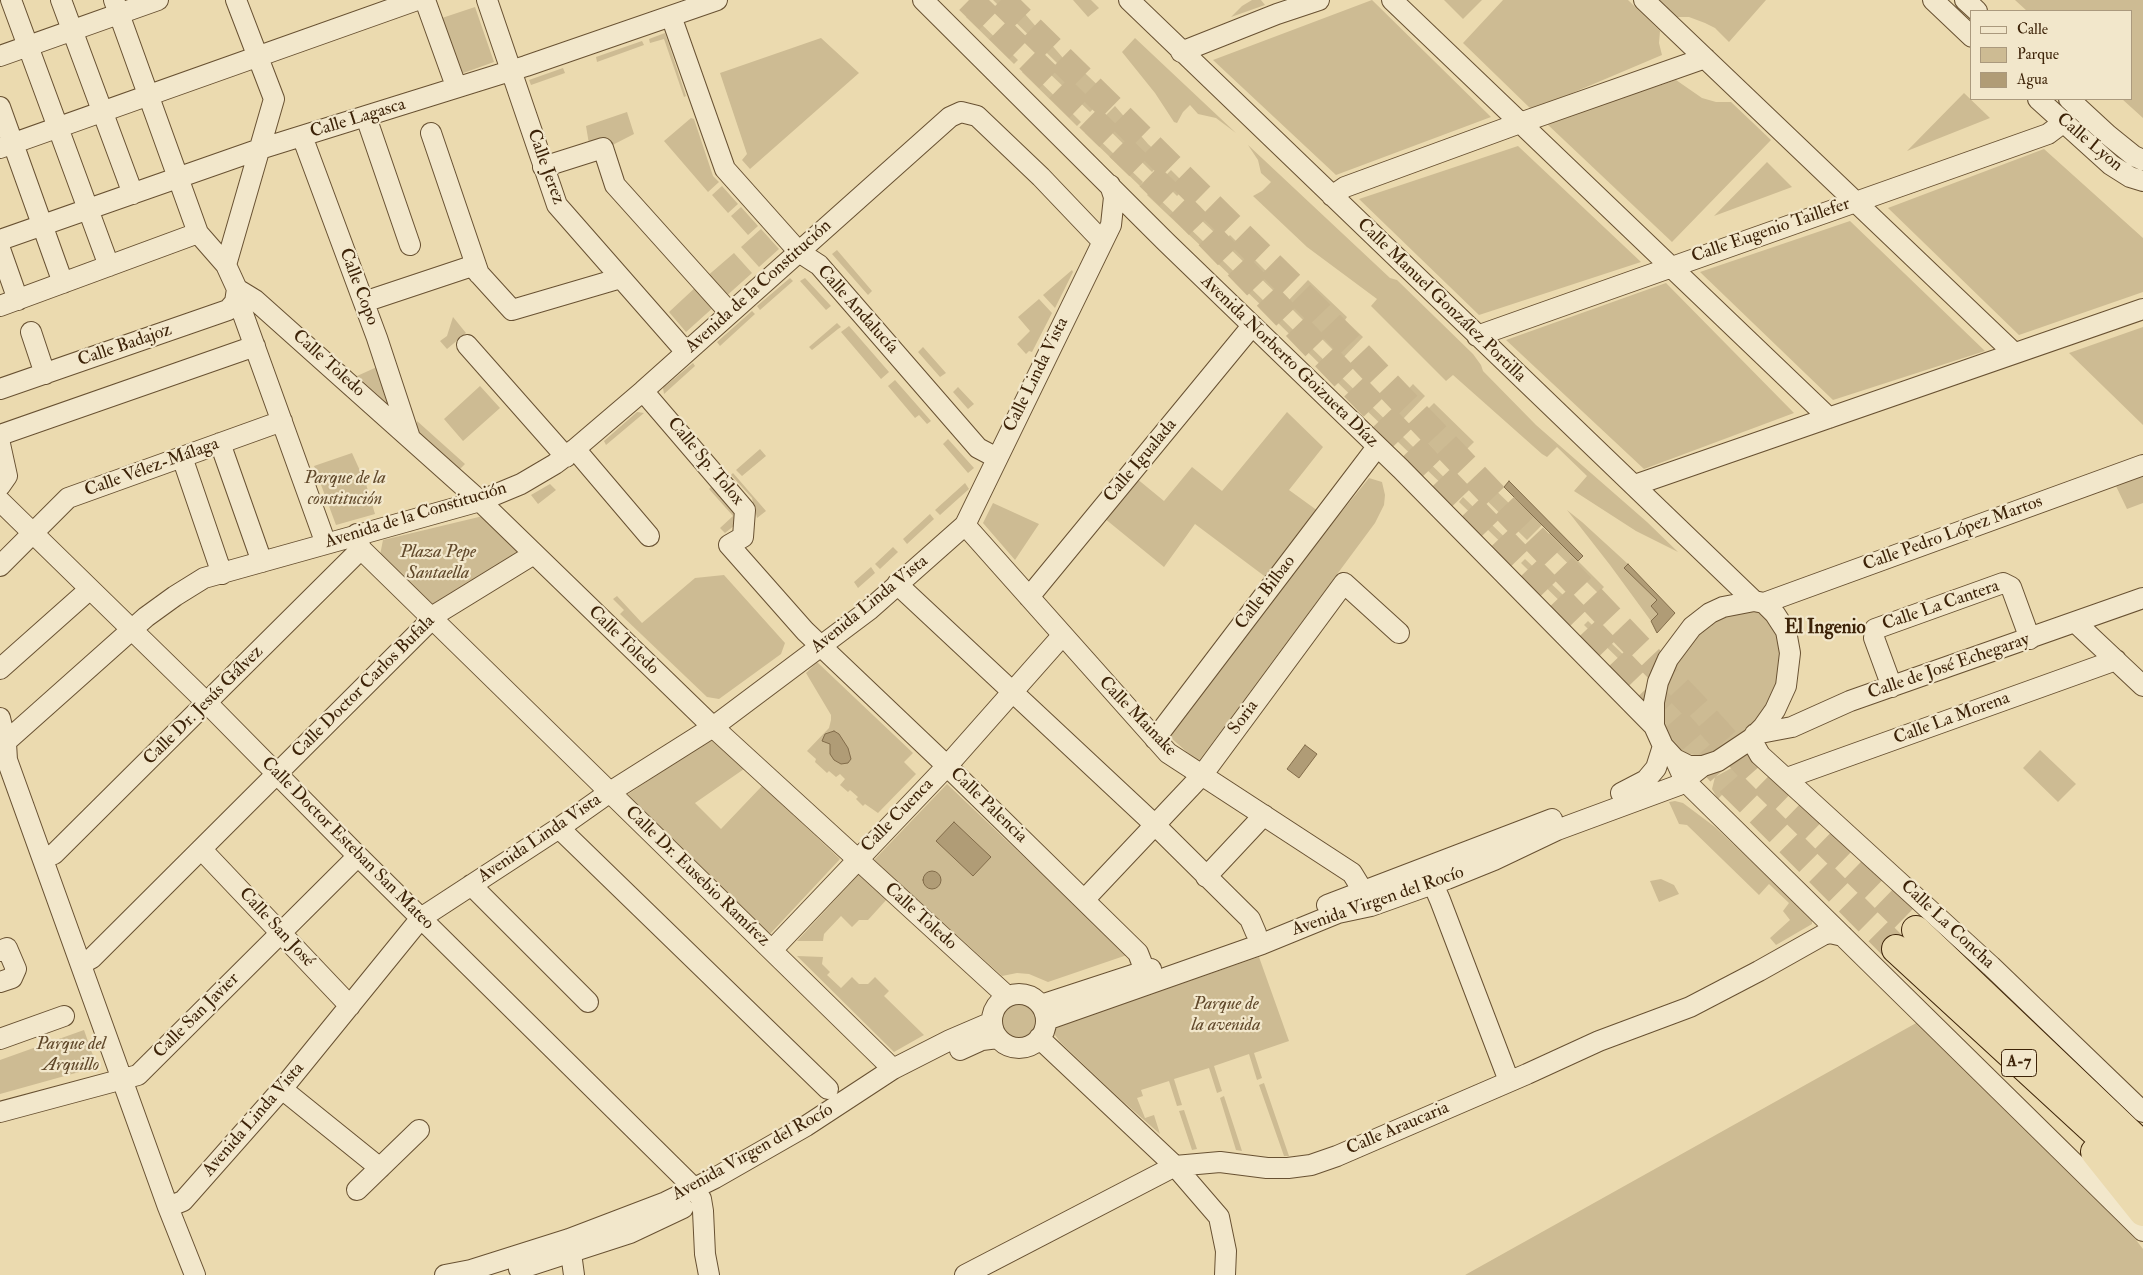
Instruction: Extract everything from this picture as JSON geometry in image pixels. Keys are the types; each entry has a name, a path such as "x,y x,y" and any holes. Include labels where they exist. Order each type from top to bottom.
{"highway":[{"name":"A-7","path":"1916,930 2140,1133"},
{"name":"A-7","path":"1896,949 2143,1176"},
{"path":"1985,1031 2013,1069 2100,1157 2143,1212"}],"street":[{"path":"11,0 109,266"},
{"path":"61,0 133,194"},
{"path":"0,56 72,31 116,7 158,0"},
{"path":"226,265 274,99 236,0"},
{"path":"425,0 456,86"},
{"name":"Calle Jerez","path":"487,0 557,205 561,212 686,352"},
{"name":"Calle Lagasca","path":"0,240 260,149 420,100 456,86 511,70 717,0"},
{"name":"Avenida Norberto Goizueta Díaz","path":"922,0 1110,184 1166,242 1377,447 1537,606 1654,726"},
{"name":"Calle Manuel González Portilla","path":"1130,0 1477,336 1759,602"},
{"path":"1182,52 1277,14 1319,0"},
{"path":"1392,0 1829,418"},
{"path":"1644,0 2014,353"},
{"path":"1933,0 1970,35"},
{"path":"1965,0 1976,10"},
{"path":"7,145 259,57 408,1"},
{"path":"116,7 198,233 226,265 237,289 243,314 326,544"},
{"name":"Calle Andalucía","path":"671,16 725,169 799,252 819,265 978,448 997,458"},
{"path":"1332,196 1345,188 1520,123 1705,58"},
{"path":"420,100 479,274"},
{"name":"Calle Lyon","path":"2039,100 2111,165 2130,177 2143,181"},
{"name":"Calle Lyon","path":"2070,100 2108,136 2134,156 2143,160"},
{"path":"0,107 7,145 44,225 63,283"},
{"name":"Avenida de la Constitución","path":"3,745 146,617 204,578 326,544 359,542 480,500 538,475 570,453 643,391 950,117 962,112 977,116 1041,177 1106,233"},
{"path":"366,117 410,245"},
{"name":"Calle Eugenio Taillefer","path":"1477,336 2048,134 2064,122"},
{"name":"Calle Copo","path":"302,136 364,302 410,438"},
{"path":"543,167 603,148 615,185 730,313"},
{"name":"Calle Linda Vista","path":"965,525 1106,233 1114,197 1110,184"},
{"path":"1106,233 1119,220 1129,218 1139,222 1158,240 1166,242"},
{"path":"0,249 9,303 198,233"},
{"path":"364,302 420,275 472,266 512,310 621,278"},
{"name":"Calle Badajoz","path":"0,389 228,310 235,302 237,289"},
{"name":"Calle Toledo","path":"237,289 275,315 480,500 713,727 1007,996"},
{"path":"1635,485 2143,309"},
{"name":"Calle Igualada","path":"1029,597 1252,326"},
{"path":"31,332 45,374"},
{"path":"468,345 649,536"},
{"path":"0,435 255,346"},
{"name":"Calle Sp. Tolox","path":"643,391 745,510 744,537 729,545 821,647"},
{"name":"Calle Vélez-Málaga","path":"0,566 68,498 282,421"},
{"path":"220,443 262,562"},
{"path":"0,444 8,476 0,486"},
{"name":"Calle Bilbao","path":"1155,739 1377,447"},
{"path":"182,457 222,574"},
{"name":"Calle Pedro López Martos","path":"1759,602 2143,465"},
{"name":"Calle Doctor Esteban San Mateo","path":"0,501 208,703 277,775 697,1194"},
{"name":"Calle Mainake","path":"965,525 1062,636 1155,739 1173,756 1352,873 1363,892"},
{"name":"Avenida Linda Vista","path":"168,1207 183,1201 282,1089 421,918 559,828 610,792 713,727 868,610 965,525"},
{"name":"Calle Dr. Eusebio Ramírez","path":"359,542 433,620 893,1069"},
{"name":"Calle Dr. Jesús Gálvez","path":"43,858 54,854 208,703 359,542"},
{"name":"Calle Doctor Carlos Bufala","path":"80,964 92,958 438,613 534,554"},
{"name":"Soria","path":"1085,899 1203,774 1344,583 1399,633"},
{"name":"Calle La Cantera","path":"1892,686 1874,638 1875,629 2003,583 2012,587 2030,639"},
{"path":"897,584 1154,824 1250,919 1256,933"},
{"path":"0,669 90,589"},
{"name":"Calle de José Echegaray","path":"1753,737 1792,727 1813,716 1892,686 2143,598"},
{"path":"1669,752 1689,766 1703,766 1727,756 1753,737 1763,727 1780,702 1786,686 1789,667 1789,641 1786,631 1775,614 1759,602 1723,607 1710,613 1692,627 1668,659 1658,682 1654,702 1654,726 1685,781 2143,1232"},
{"path":"2076,623 2143,686"},
{"name":"Calle Cuenca","path":"772,950 946,766 1062,636"},
{"name":"Calle Palencia","path":"821,647 1085,899 1138,953 1145,971"},
{"name":"Calle La Morena","path":"1787,778 2116,660"},
{"path":"0,718 7,760 168,1207 195,1275"},
{"name":"Calle La Concha","path":"1753,737 1760,755 1991,966 2140,1133"},
{"name":"Avenida Virgen del Rocío","path":"1043,1012 1145,971 1256,933 1635,787 1646,780 1669,752"},
{"name":"Avenida Virgen del Rocío","path":"1043,1012 1226,956 1338,914 1433,884 1494,860 1556,830 1685,781 1703,766"},
{"path":"1206,877 1264,815"},
{"path":"559,828 828,1089"},
{"path":"1509,1081 1433,884 1433,877 1437,872 1508,842 1517,832"},
{"name":"Calle San José","path":"202,850 350,1006"},
{"name":"Calle San Javier","path":"0,1112 138,1075 358,856"},
{"path":"1442,906 1453,882 1460,873"},
{"path":"1363,892 1378,893 1420,878 1426,879 1433,884"},
{"path":"472,885 588,1002"},
{"path":"1398,896 1415,895 1442,906"},
{"path":"1821,914 1824,924 1823,935 1830,933 1843,936"},
{"name":"Calle Araucaria","path":"965,1275 1175,1166 1220,1162 1274,1168 1311,1165 1337,1156 1598,1041 1690,1007 1823,935"},
{"path":"0,951 7,948 16,969 12,978 0,982"},
{"path":"1017,994 1028,995 1043,1012 1044,1030 1039,1038 1028,1046 1015,1048 1003,1043 995,1030 995,1007 1007,996 1017,994"},
{"path":"0,1039 64,1016"},
{"name":"Avenida Virgen del Rocío","path":"445,1275 471,1270 569,1240 666,1202 697,1194 802,1144 903,1080 982,1040 995,1030"},
{"name":"Avenida Virgen del Rocío","path":"500,1275 571,1254 630,1233 697,1194 893,1069 950,1040 995,1030"},
{"path":"1039,1038 1175,1166 1219,1217 1226,1251 1225,1275"},
{"path":"282,1089 380,1168"},
{"path":"357,1190 420,1130"},
{"path":"697,1194 704,1211 705,1254 709,1275"},
{"path":"571,1254 574,1275"}],"green space":[{"path":"993,0 1013,0 1063,58 1067,56 1108,95 1090,112 1049,73 1058,64"},
{"path":"1073,0 1091,0 1099,8 1088,17"},
{"path":"1252,0 1261,0 1265,5 1231,17 1242,6"},
{"path":"1372,0 1491,117 1336,175 1213,60"},
{"path":"1444,0 1482,0 1463,19"},
{"path":"1503,0 1628,0 1660,31 1659,43 1662,55 1532,110 1463,43"},
{"path":"1656,0 1766,0 1729,42 1715,28 1705,23 1689,17 1673,17"},
{"path":"2015,0 2143,0 2143,118 2123,100 2133,100 2133,10 2026,10"},
{"path":"475,7 494,62 455,76 436,20"},
{"path":"970,13 1018,60 1014,64 966,17"},
{"path":"665,33 686,96 684,97 664,39 650,43 649,39"},
{"path":"821,38 859,73 750,169 742,160 747,154 720,73"},
{"path":"1135,38 1236,133 1216,118 1198,114 1190,105 1183,112 1177,123 1174,122 1155,93 1122,52"},
{"path":"642,41 644,45 597,62 596,57"},
{"path":"563,68 565,73 531,85 529,80"},
{"path":"1026,68 1081,122 1077,126 1022,72"},
{"path":"1676,80 1702,98 1716,102 1731,102 1771,140 1672,242 1546,123"},
{"path":"1964,93 1990,118 1907,151"},
{"path":"1115,106 1148,144 1164,159 1152,172 1100,121"},
{"path":"627,112 634,134 591,156 586,126"},
{"path":"691,118 694,119 713,176 719,182 708,192 664,141"},
{"path":"1088,129 1143,182 1140,186 1085,133"},
{"path":"1248,145 1390,278 1397,280 1473,354 1483,371 1536,425 1647,522 1678,552 1636,531 1574,491 1587,476 1557,447 1547,457 1453,375 1446,381 1371,306 1377,299 1307,247 1253,196 1262,191 1271,182 1261,173 1258,160"},
{"path":"1518,146 1641,262 1479,315 1359,199"},
{"path":"2044,149 2143,238 2143,292 2019,335 1888,208"},
{"path":"1767,162 1792,187 1714,216"},
{"path":"1171,170 1187,186 1177,196 1161,180"},
{"path":"722,186 738,204 728,213 712,195"},
{"path":"1151,191 1206,244 1203,248 1147,195"},
{"path":"741,207 758,226 748,235 731,216"},
{"path":"1210,208 1226,224 1216,234 1200,219"},
{"path":"1850,221 1985,351 1833,400 1700,272"},
{"path":"761,229 779,249 759,267 741,247"},
{"path":"1230,235 1284,289 1278,295 1223,242"},
{"path":"837,250 872,291 868,295 832,254"},
{"path":"1214,252 1269,306 1265,309 1210,256"},
{"path":"734,253 752,273 723,299 705,278"},
{"path":"1072,270 1073,272 1055,308 1043,295"},
{"path":"790,278 793,281 760,310 757,306"},
{"path":"805,278 831,306 826,310 800,281"},
{"path":"1308,280 1347,317 1345,320 1363,337 1342,359 1286,303"},
{"path":"1666,283 1794,413 1644,469 1506,340"},
{"path":"698,285 716,305 686,332 669,312"},
{"path":"1039,299 1052,313 1032,352 1029,351 1026,354 1017,344 1030,331 1018,317"},
{"path":"752,311 755,314 720,346 717,342"},
{"path":"1277,314 1332,368 1328,372 1273,318"},
{"path":"453,317 466,333 447,349 440,341 447,336"},
{"path":"837,323 841,327 812,350 809,347"},
{"path":"849,326 889,372 881,379 841,332"},
{"path":"2143,327 2143,425 2069,353"},
{"path":"923,347 946,373 940,377 918,352"},
{"path":"693,363 695,366 664,394 663,388"},
{"path":"377,367 389,405 357,376"},
{"path":"1339,375 1394,428 1390,433 1335,380"},
{"path":"895,380 931,421 927,424 919,415 915,418 888,386"},
{"path":"1413,384 1425,396 1403,419 1391,408"},
{"path":"480,386 500,408 463,441 444,419"},
{"path":"958,387 974,404 968,409 953,392"},
{"path":"1434,403 1474,442 1450,466 1411,426"},
{"path":"637,412 644,413 606,445 604,441"},
{"path":"1287,412 1323,447 1289,490 1318,511 1267,578 1195,524 1164,567 1104,518 1136,478 1164,501 1192,467 1222,491"},
{"path":"417,421 465,464 459,470 417,432"},
{"path":"1402,436 1456,489 1452,494 1397,441"},
{"path":"948,439 974,468 968,473 943,444"},
{"path":"760,449 766,456 742,476 736,470"},
{"name":"Parque de la constitución","path":"352,453 366,484 375,514 336,525 314,466"},
{"path":"733,473 766,511 757,518 752,498 731,475"},
{"path":"2143,473 2143,503 2127,509 2115,484"},
{"path":"1369,478 1382,482 1385,495 1384,505 1375,523 1198,762 1169,736 1272,598"},
{"path":"1483,478 1516,510 1522,505 1542,525 1527,540 1474,488"},
{"path":"965,483 969,489 940,515 935,510"},
{"path":"550,484 556,490 538,504 531,495"},
{"path":"712,486 736,513 735,525 725,533 720,528 733,516 709,489"},
{"path":"1463,497 1518,550 1514,555 1459,502"},
{"path":"993,503 1039,524 1015,560 983,523"},
{"path":"1567,510 1628,564 1625,568 1657,600 1658,614 1651,621 1610,565"},
{"path":"930,514 934,519 907,544 903,539"},
{"name":"Plaza Pepe Santaella","path":"483,516 521,552 434,608 380,555 383,540"},
{"path":"1550,533 1604,587 1598,593 1543,539"},
{"path":"893,547 898,552 880,569 875,564"},
{"path":"1525,559 1580,611 1575,616 1521,563"},
{"path":"871,567 875,573 858,588 854,582"},
{"path":"724,575 785,643 781,654 719,699 707,697 620,614 624,610 613,599 617,596 642,623 695,578"},
{"path":"1757,611 1771,620 1782,647 1778,684 1756,723 1726,748 1701,756 1688,754 1680,750 1673,745 1665,729 1663,717 1665,690 1670,674 1690,641 1711,622 1732,612"},
{"path":"1588,621 1630,661 1626,666 1584,625"},
{"path":"817,662 913,753 904,762 916,774 878,813 865,804 863,806 856,799 858,797 840,785 845,779 840,774 836,777 829,771 827,773 807,751 829,728 831,720 831,715 806,673"},
{"path":"711,738 744,769 695,803 721,829 762,786 840,859 770,934 627,795"},
{"path":"2040,750 2076,784 2058,802 2023,768"},
{"path":"1750,758 1754,762 1718,799 1712,789 1715,777"},
{"path":"947,784 1127,955 1048,982 1029,974 1017,973 1002,976 874,860"},
{"path":"1669,802 1683,803 1715,827 1808,915 1812,920 1812,924 1776,945 1770,938 1790,920 1783,911 1789,903 1769,884 1759,895 1687,825 1679,824"},
{"path":"861,872 888,898 868,920 859,920 852,927 841,916 824,934 823,941 797,941"},
{"path":"1661,879 1674,885 1679,894 1659,902 1650,881"},
{"path":"797,956 823,957 822,964 830,972 827,975 841,988 852,977 859,984 868,984 875,977 889,991 884,996 924,1035 894,1052"},
{"name":"Parque de la avenida","path":"1259,957 1289,1041 1254,1053 1262,1078 1257,1080 1249,1054 1214,1066 1222,1091 1217,1093 1209,1068 1174,1079 1182,1105 1177,1106 1169,1081 1141,1090 1143,1096 1137,1098 1145,1118 1154,1115 1160,1134 1119,1098 1055,1035 1055,1030 1058,1026"},
{"path":"1018,1002 1030,1008 1036,1020 1030,1032 1018,1038 1006,1032 1000,1020 1006,1008"},
{"path":"1918,1022 2126,1227 2143,1249 2143,1275 1465,1275"},
{"name":"Parque del Arquillo","path":"84,1030 97,1067 0,1094 0,1060"},
{"path":"1264,1083 1289,1156 1284,1156 1259,1085"},
{"path":"1224,1096 1242,1151 1236,1150 1220,1098"},
{"path":"1184,1110 1197,1149 1192,1150 1179,1111"}],"water":[{"path":"1509,481 1583,556 1578,561 1504,487"},
{"path":"1628,564 1675,613 1657,633 1651,621 1658,614 1651,606 1657,600 1624,568"},
{"path":"834,731 839,734 848,748 851,759 848,763 841,764 834,760 830,754 830,744 822,741 825,734"},
{"path":"1305,745 1317,754 1299,778 1287,769"},
{"path":"954,822 991,857 973,876 936,841"},
{"path":"932,871 938,874 941,880 938,886 932,889 926,886 923,880 926,874"}],"tunnel":[{"path":"969,0 1189,215 1674,719 1732,785 1896,949"},
{"path":"1001,0 1318,312 1695,707 1754,773 1916,930"}],"district":[{"name":"El Ingenio","path":"1825,629"}]}
